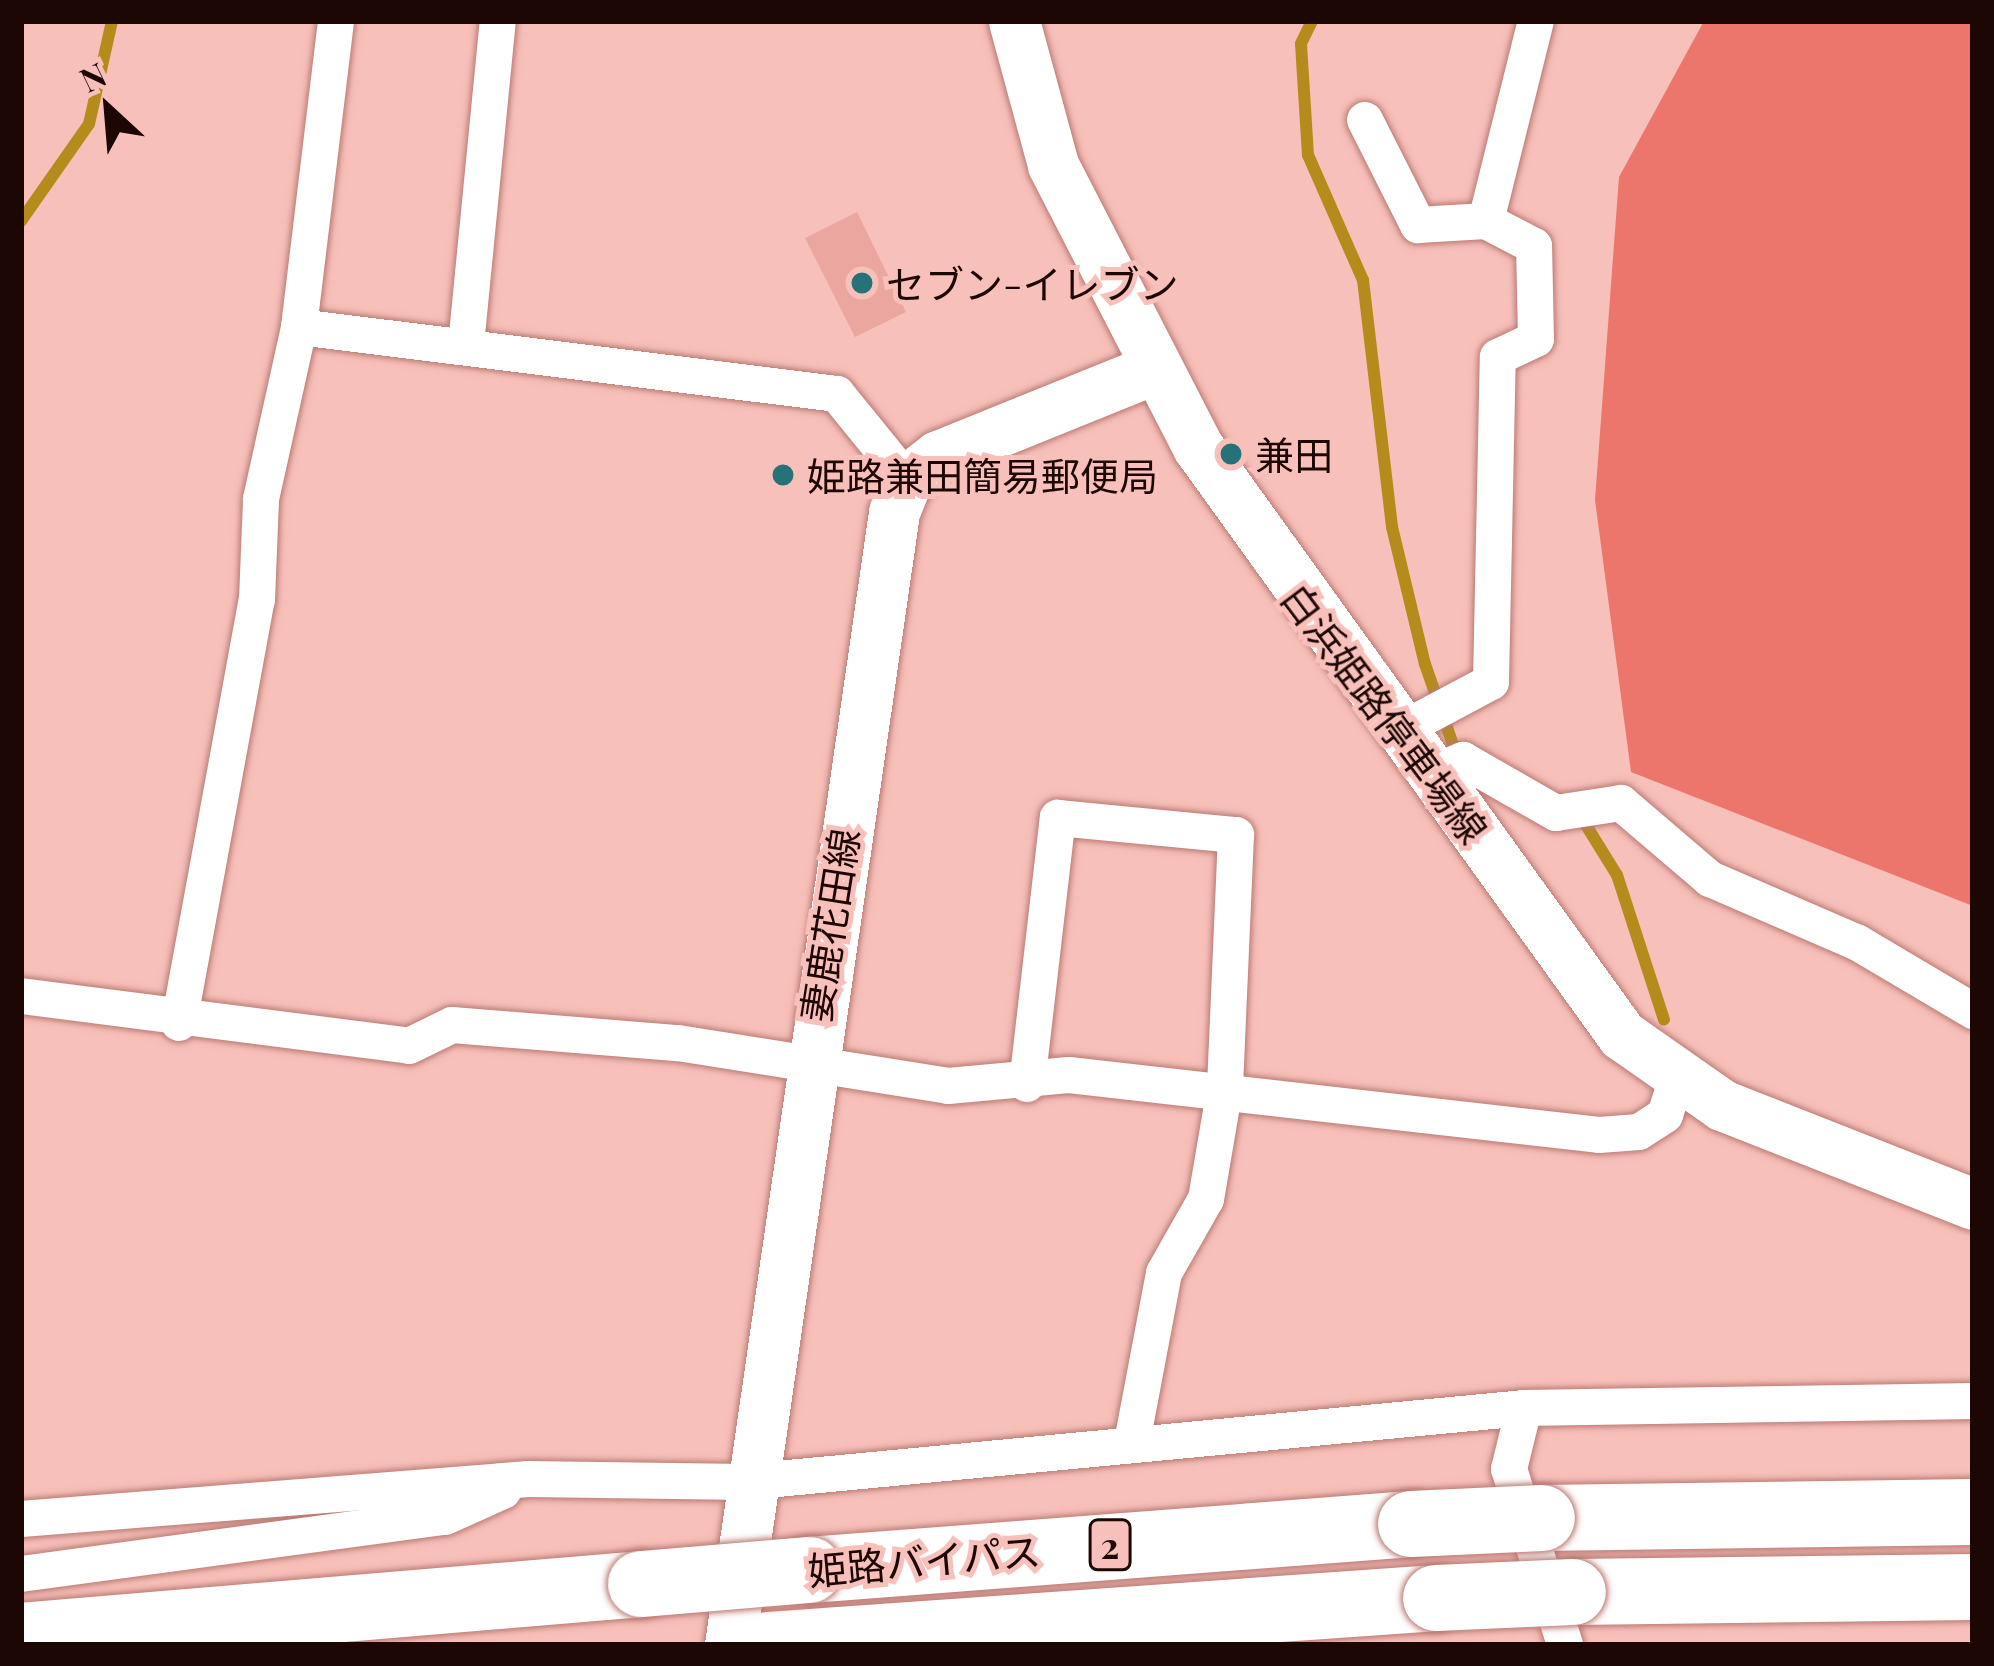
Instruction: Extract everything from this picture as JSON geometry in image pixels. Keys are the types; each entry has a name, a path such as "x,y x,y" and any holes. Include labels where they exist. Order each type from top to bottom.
{"highway":[{"name":"姫路バイパス","path":"21,1636 1411,1524 1973,1512"},
{"name":"姫路バイパス","path":"785,1643 1436,1598 1569,1618 1973,1587"}],"main road":[{"name":"白浜姫路停車場線","path":"1014,21 1053,165 1156,368 1251,533 1427,717 1432,773 1622,1035 1676,1081 1973,1204"},
{"path":"907,480 938,456 1156,368"},
{"name":"妻鹿花田線","path":"730,1645 746,1482 808,1063 907,480"}],"street":[{"path":"179,1023 257,600 261,499 299,327 336,21"},
{"path":"466,345 498,21"},
{"path":"1486,221 1536,21"},
{"path":"1365,120 1418,225 1486,221 1534,246 1536,339 1498,358 1491,682 1427,717"},
{"path":"299,327 837,394 907,480"},
{"path":"1432,773 1463,760 1571,807 1621,803 1710,879 1858,943 1973,1011"},
{"path":"1027,1084 1058,818 1236,835 1225,1088 1206,1199 1164,1273 1132,1443"},
{"path":"21,996 179,1023 409,1046 452,1025 808,1063 948,1086 1027,1084 1069,1075 1225,1088 1599,1135 1640,1132 1665,1114 1676,1081"},
{"path":"21,1519 528,1479 746,1482 1524,1408 1973,1401"},
{"path":"1524,1408 1510,1469 1569,1618"},
{"path":"21,1574 446,1517 528,1479"}],"shaded area":[{"path":"1704,21 1973,21 1973,906 1631,772 1595,500 1619,177"}],"building":[{"path":"857,212 906,312 855,337 805,238"}],"waterway":[{"path":"21,221 89,124 112,21"},
{"path":"1312,21 1301,44 1308,155 1363,280 1392,527 1425,664 1453,745 1466,750"},
{"path":"1581,817 1617,875 1664,1020"}],"place":[{"name":"セブン-イレブン","path":"862,283"},
{"name":"兼田","path":"1231,454"},
{"name":"姫路兼田簡易郵便局","path":"783,475"}]}
